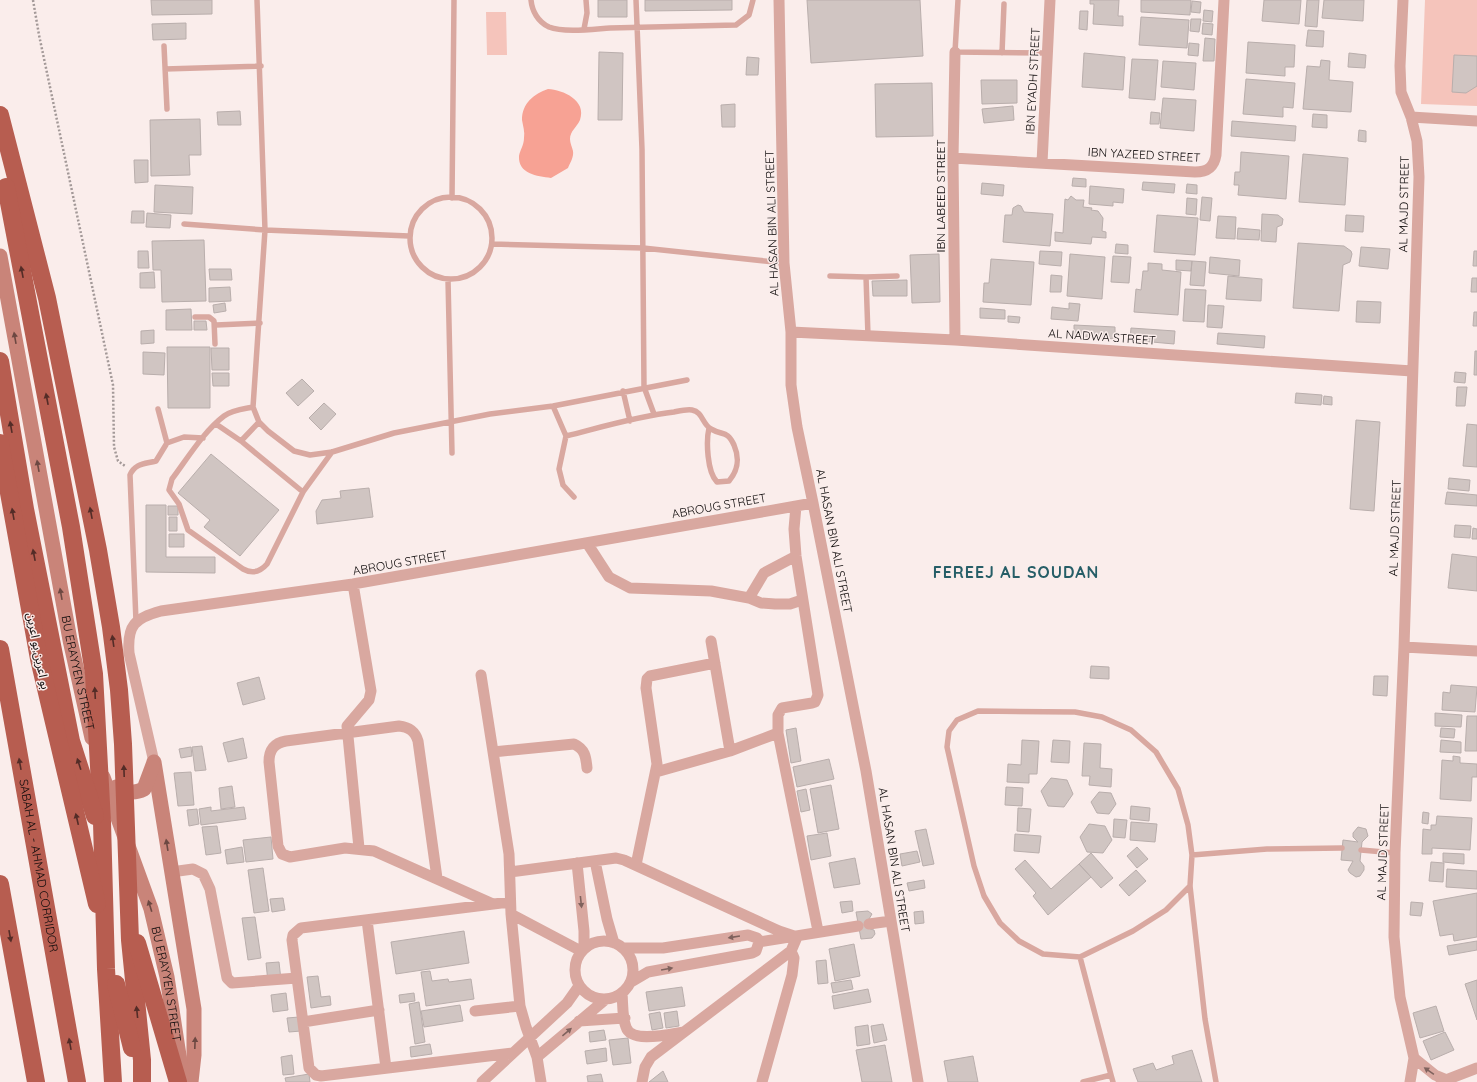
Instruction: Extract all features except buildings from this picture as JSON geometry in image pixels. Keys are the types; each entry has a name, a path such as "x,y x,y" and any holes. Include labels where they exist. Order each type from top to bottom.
{"highway":[{"path":"0,115 47,298 98,550 112,635 122,729 130,940 142,1060 142,1081"},
{"path":"0,154 70,519 94,674 102,822 106,969 113,1082"},
{"path":"0,361 25,510 71,740 149,979 178,1082"},
{"name":"بو اعرين,بو اعرين","path":"0,443 39,659 126,1027 142,1081"},
{"name":"SABAH AL - AHMAD CORRIDOR","path":"0,649 77,1082"},
{"path":"0,884 36,1082"}],"main road":[{"name":"BU ERAYYEN STREET","path":"0,256 70,640 93,744 104,780 140,876 155,923 174,1014 183,1082"},
{"path":"104,780 119,789 130,793 136,793 144,789 154,762"},
{"path":"154,762 194,1009 194,1055 191,1082"}],"street":[{"name":"AL HASAN BIN ALI STREET","path":"779,0 784,263 791,332 791,385 796,427 813,503 863,756 918,1082"},
{"name":"IBN EYADH STREET","path":"1042,163 1050,0"},
{"name":"IBN YAZEED STREET","path":"953,158 1195,172 1203,172 1210,169 1215,162 1216,155 1224,0"},
{"name":"AL MAJD STREET","path":"1403,0 1400,66 1401,92 1417,141 1419,165 1404,647 1395,853 1394,937 1400,997 1414,1058 1410,1082"},
{"name":"IBN LABEED STREET","path":"955,52 953,158 955,340"},
{"path":"1410,117 1477,121"},
{"name":"AL NADWA STREET","path":"791,332 955,340 1412,371"},
{"name":"ABROUG STREET","path":"136,621 148,614 161,611 353,584 813,503"},
{"path":"796,506 794,529 796,556 818,696 815,702 782,708 778,715 778,733 818,931"},
{"path":"587,543 609,577 630,588 711,591 749,598 761,603 775,604 790,604 802,600"},
{"path":"749,598 764,573 796,556"},
{"path":"353,584 372,691 369,700 347,726 359,848"},
{"path":"136,621 130,628 129,653 154,762"},
{"path":"711,641 730,751"},
{"path":"1404,647 1477,651"},
{"path":"636,865 656,772 657,755 646,688 646,678 715,664"},
{"path":"481,675 510,872 510,902 520,1006 537,1057 541,1082"},
{"path":"437,878 416,735 406,726 279,742 273,747 269,754 269,762 278,846 282,854 290,857 345,848 359,848 386,855 493,904"},
{"path":"656,772 730,751 778,733"},
{"path":"493,752 574,744 578,746 585,754 587,768"},
{"path":"510,872 616,858 636,865 779,931 797,937"},
{"path":"595,861 606,919 619,945 629,955 633,964 631,982"},
{"path":"577,863 584,931 583,949"},
{"path":"171,872 193,869 203,874 210,889 226,978 232,983 297,978"},
{"path":"510,902 301,928 296,931 292,940 309,1068 316,1075 513,1053"},
{"path":"511,914 583,949"},
{"path":"367,920 386,1068"},
{"path":"759,942 797,937 818,931 890,921"},
{"path":"606,1000 595,998 586,994 579,986 575,977 574,968 576,959 583,949 598,942 663,948 748,935 757,938 759,942"},
{"path":"642,1082 645,1067 651,1057 791,951 797,937"},
{"path":"537,1057 606,1000 622,993 631,982 648,972 752,953 756,951 759,942"},
{"path":"762,1082 792,975 794,958 791,951"},
{"path":"482,1082 567,1003 579,986"},
{"path":"622,993 628,1032 637,1037 685,1032"},
{"path":"475,1010 520,1006"},
{"path":"303,1022 379,1010"},
{"path":"579,1021 625,1018"},
{"path":"1414,1058 1444,1081 1477,1068"}],"lane":[{"path":"257,0 265,230 260,323 253,407 259,422 268,431 294,451 310,455 332,452 394,433 452,423 490,414 553,406 644,387 687,380"},
{"path":"452,198 454,0"},
{"path":"532,0 533,10 537,17 549,27 556,29 736,25 749,15 753,0"},
{"path":"584,29 587,12 586,0"},
{"path":"636,0 642,149 644,387 654,414"},
{"path":"958,0 955,52 1047,54"},
{"path":"1002,53 1004,4"},
{"path":"164,46 166,109"},
{"path":"165,69 260,66"},
{"path":"452,198 466,200 478,207 486,218 491,230 492,244 487,258 477,270 463,278 448,280 435,277 424,270 416,260 411,248 409,236 412,223 419,212 434,201 452,198"},
{"path":"184,224 265,230 409,236"},
{"path":"492,244 643,248 784,263"},
{"path":"830,276 866,278 897,276"},
{"path":"866,278 868,336"},
{"path":"448,280 452,453"},
{"path":"194,317 209,317 216,325 214,344"},
{"path":"216,325 260,323"},
{"path":"623,392 630,421"},
{"path":"553,406 566,436 559,469 563,485 574,497"},
{"path":"253,407 235,410 224,416 203,438 172,478 169,490 178,504 188,530 243,569 253,572 264,568 303,492 332,452"},
{"path":"158,409 167,443"},
{"path":"566,436 654,414 691,410 698,412 709,428 728,435 736,451 738,463 736,473 728,481 717,482 712,477 707,438 709,428"},
{"path":"241,441 259,422"},
{"path":"216,424 241,441 303,492"},
{"path":"136,621 129,479 132,471 139,464 156,461 167,443 184,437 203,438"},
{"path":"1190,886 1159,914 1133,931 1080,958 1043,954 1019,940 1000,923 984,896 974,866 947,747 949,731 957,720 978,711 1076,712 1102,718 1131,730 1156,752 1178,789 1188,824 1192,855 1190,886 1205,1019 1216,1082"},
{"path":"1192,855 1267,849 1342,848"},
{"path":"1361,850 1395,853"},
{"path":"1080,958 1113,1082"},
{"path":"1083,1082 1111,1075"}],"path":[{"path":"33,0 39,35 113,384 114,447 118,461 132,471"}],"shaded area":[{"path":"1425,0 1477,0 1477,106 1421,104"},
{"path":"486,12 506,12 507,55 487,55"},
{"path":"548,89 560,91 572,97 580,107 581,113 580,120 570,136 573,151 572,160 568,168 551,178 529,173 522,167 519,156 524,141 522,120 524,109 530,100"}],"district":[{"name":"FEREEJ AL SOUDAN","path":"1016,572"}]}
